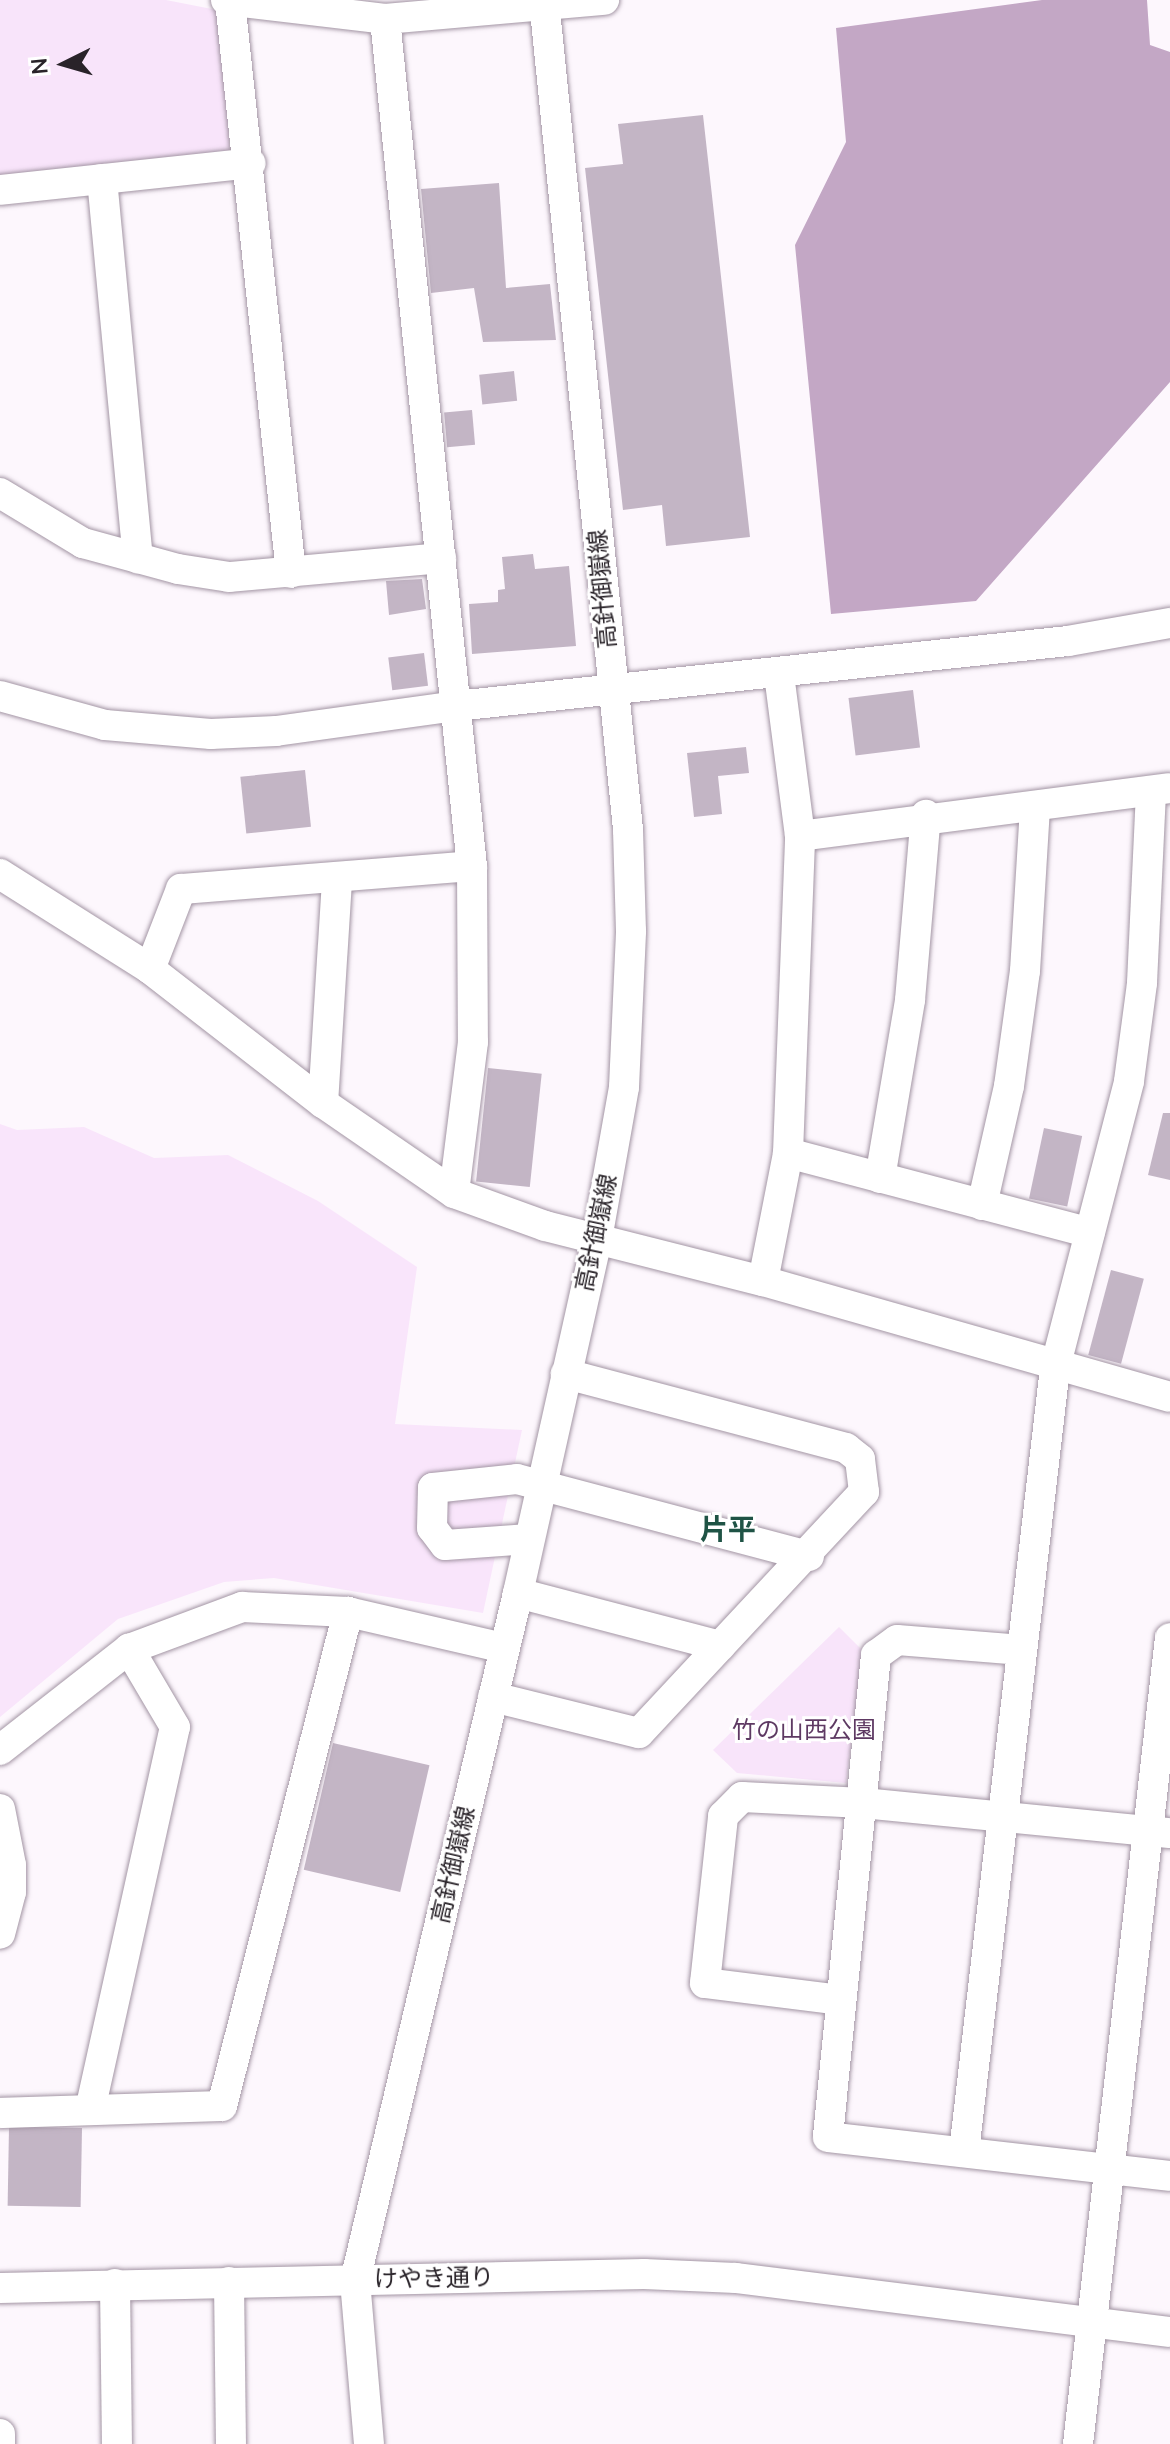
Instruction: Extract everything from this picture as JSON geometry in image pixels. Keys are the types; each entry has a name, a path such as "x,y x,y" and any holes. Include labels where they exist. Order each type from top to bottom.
{"street":[{"path":"291,573 251,163 228,0 385,19 604,0"},
{"name":"高針御嶽線","path":"369,2444 355,2281 518,1593 597,1239 624,1087 631,931 628,829 545,4"},
{"path":"385,19 472,866 473,1042 454,1193"},
{"path":"0,190 251,163"},
{"path":"102,179 138,558"},
{"path":"0,493 83,543 229,577 441,558"},
{"path":"0,696 105,725 211,734 276,731 456,706 612,692 1068,641 1170,623"},
{"path":"763,1281 788,1153 800,836 779,674"},
{"path":"800,836 926,815 1161,791 1129,1081 1055,1368 964,2152"},
{"path":"982,1205 1009,1086 1025,971 1035,806"},
{"path":"880,1178 910,1000 926,815"},
{"path":"150,969 181,889 472,866"},
{"path":"0,874 150,969 323,1103 454,1193 597,1239 763,1281 1055,1368 1170,1397"},
{"path":"323,1103 337,878"},
{"path":"788,1153 1090,1233"},
{"path":"493,1697 639,1733 809,1556 864,1492 860,1459 846,1448 566,1374"},
{"path":"529,1539 445,1545 432,1528 429,1499 433,1488 517,1479 809,1556"},
{"path":"518,1593 720,1646"},
{"path":"0,1750 129,1649 242,1607 348,1612 504,1648"},
{"path":"0,2113 222,2106 348,1612"},
{"path":"1078,2444 1159,1832 1170,1638"},
{"path":"1022,1650 897,1640 876,1655 828,2137 1170,2176"},
{"path":"90,2110 175,1727 129,1649"},
{"path":"841,2000 705,1983 723,1816 742,1797 863,1803 1159,1832"},
{"path":"0,1809 11,1865 11,1892 0,1934"},
{"name":"けやき通り","path":"0,2288 644,2274 736,2278 1170,2332"},
{"path":"229,2282 231,2444"},
{"path":"115,2284 117,2444"},
{"path":"0,2434 0,2444"}],"shaded area":[{"path":"1042,0 1147,0 1150,45 1170,52 1170,382 976,601 831,614 795,245 846,142 836,28"},
{"path":"0,1124 17,1130 84,1127 154,1158 228,1155 318,1201 417,1267 395,1424 522,1430 483,1613 274,1578 224,1582 118,1619 0,1717"}],"green space":[{"path":"0,0 166,0 222,11 230,155 0,179"},
{"name":"竹の山西公園","path":"839,1627 863,1651 846,1783 737,1773 713,1750"}],"building":[{"path":"703,115 750,537 666,546 662,505 623,510 585,168 623,164 618,124"},
{"path":"499,183 506,288 550,284 556,340 483,342 474,288 431,293 421,189"},
{"path":"514,371 517,401 482,404 479,375"},
{"path":"472,410 475,445 447,447 444,412"},
{"path":"533,554 535,569 569,566 576,646 472,654 469,604 498,602 498,590 505,589 502,557"},
{"path":"422,579 426,609 389,615 386,581"},
{"path":"424,653 428,686 392,690 388,657"},
{"path":"913,690 920,748 856,755 848,698"},
{"path":"746,747 749,773 718,776 722,814 694,817 687,753"},
{"path":"305,770 311,827 246,833 240,777"},
{"path":"488,1068 542,1074 530,1187 476,1181"},
{"path":"1163,1113 1170,1113 1170,1180 1148,1175"},
{"path":"1044,1128 1082,1136 1067,1207 1029,1198"},
{"path":"1111,1270 1144,1279 1121,1364 1088,1355"},
{"path":"333,1743 429,1765 400,1892 304,1870"},
{"path":"9,2127 82,2128 81,2207 8,2206"}],"district":[{"name":"片平","path":"728,1530"}]}
